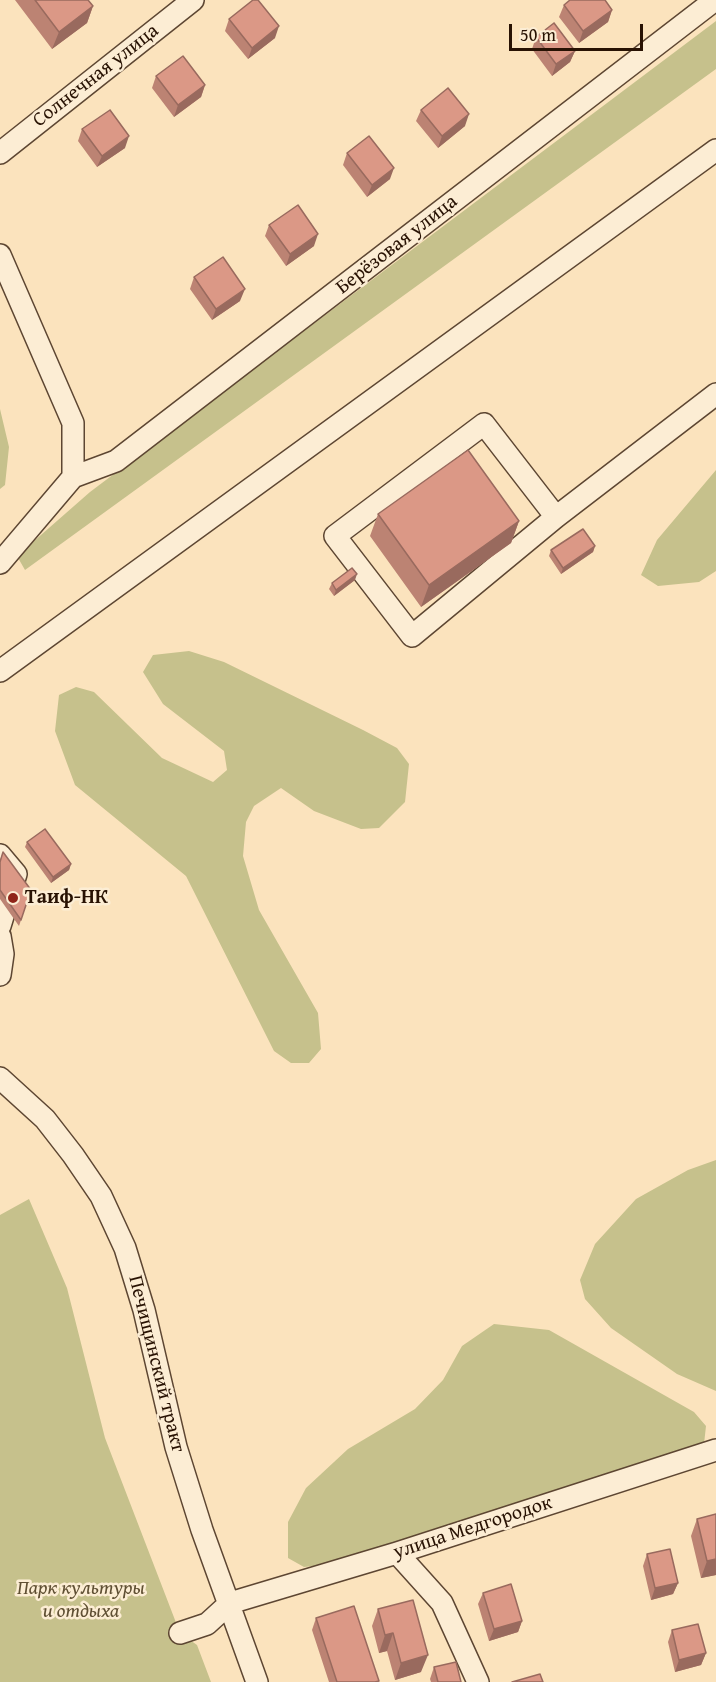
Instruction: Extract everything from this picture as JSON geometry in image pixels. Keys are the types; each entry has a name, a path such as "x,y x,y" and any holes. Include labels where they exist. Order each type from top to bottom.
{"street":[{"name":"Солнечная улица","path":"0,153 193,0"},
{"name":"Берёзовая улица","path":"73,477 116,461 715,0"},
{"path":"0,671 716,150"},
{"path":"0,255 73,423 73,477 0,563"},
{"path":"556,517 484,424 335,536 412,636 556,517 716,394"},
{"path":"0,855 16,874 0,926"},
{"path":"0,936 3,954 0,975"},
{"name":"Печищинский тракт","path":"0,1078 45,1119 73,1155 101,1196 125,1248 144,1310 176,1447 202,1530 257,1682"},
{"name":"улица Медгородок","path":"230,1604 397,1553 716,1450"},
{"path":"397,1553 442,1604 478,1682"},
{"path":"180,1634 207,1624 230,1604"}],"green space":[{"path":"716,21 716,69 25,570 17,556 90,492"},
{"path":"0,409 9,447 5,485 0,489"},
{"path":"716,470 716,571 699,582 658,586 641,575 657,540"},
{"path":"189,651 224,662 363,730 397,748 409,764 405,802 379,828 361,829 314,811 281,788 254,806 246,822 243,856 259,910 318,1013 321,1049 309,1063 291,1063 274,1051 186,876 75,785 55,731 59,695 76,687 94,692 162,758 213,782 227,770 224,751 163,704 143,672 153,655"},
{"path":"716,1160 716,1391 677,1374 611,1328 585,1299 580,1280 595,1244 636,1199 688,1170"},
{"name":"Парк культуры и отдыха","path":"29,1199 67,1288 105,1438 180,1633 197,1645 211,1682 0,1682 0,1215"},
{"path":"494,1324 549,1330 694,1412 706,1426 704,1444 647,1460 527,1508 342,1563 304,1567 288,1558 288,1522 306,1488 348,1449 415,1409 443,1380 462,1346"}],"building":[{"path":"35,0 88,0 93,6 59,32"},
{"path":"253,0 258,0 279,26 252,48 229,19"},
{"path":"570,0 605,0 612,10 583,31 564,5"},
{"path":"554,23 575,51 556,64 536,37"},
{"path":"183,56 205,85 178,105 156,76"},
{"path":"448,88 469,114 442,136 421,110"},
{"path":"110,110 129,136 102,156 82,129"},
{"path":"369,136 394,168 372,185 347,153"},
{"path":"298,205 318,234 290,254 269,225"},
{"path":"223,257 245,289 216,309 194,277"},
{"path":"468,450 519,521 429,585 378,514"},
{"path":"583,529 595,546 563,568 551,550"},
{"path":"352,568 357,574 336,590 332,583"},
{"path":"45,829 71,864 53,877 27,842"},
{"path":"3,852 31,890 21,920 0,890 0,862"},
{"path":"716,1514 716,1559 707,1561 697,1519"},
{"path":"670,1549 678,1583 655,1588 647,1554"},
{"path":"511,1584 522,1621 494,1629 483,1593"},
{"path":"413,1600 428,1655 401,1663 393,1633 385,1635 378,1609"},
{"path":"354,1606 379,1681 337,1682 316,1618"},
{"path":"698,1624 706,1653 679,1660 672,1630"},
{"path":"456,1662 461,1682 438,1682 434,1667"},
{"path":"540,1674 543,1682 512,1682"}],"place":[{"name":"Таиф-НК","path":"13,898"}]}
